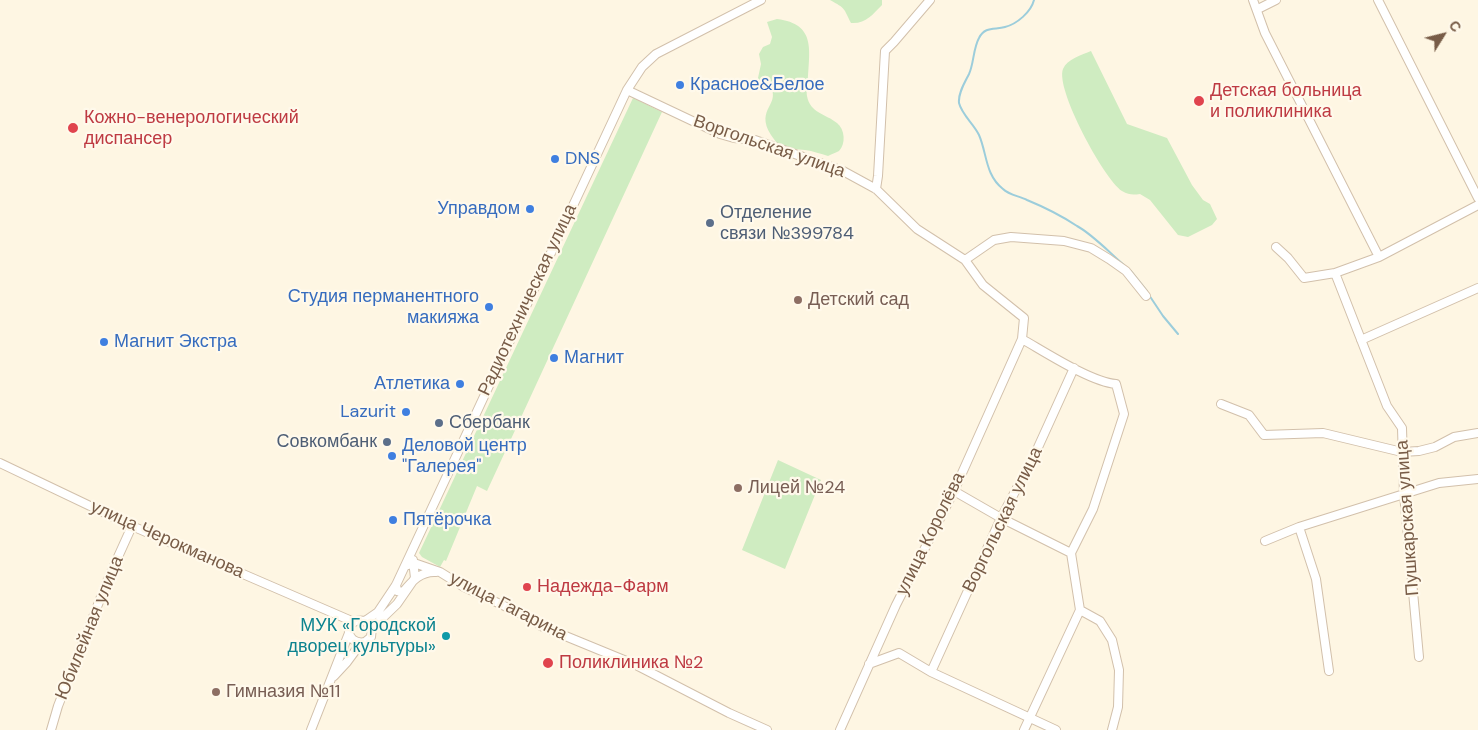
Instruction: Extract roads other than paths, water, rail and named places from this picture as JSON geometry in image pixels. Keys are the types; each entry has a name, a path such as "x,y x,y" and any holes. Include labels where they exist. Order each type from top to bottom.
{"street":[{"name":"Радиотехническая улица","path":"365,621 378,612 405,566 628,90 642,67 656,54 761,0"},
{"path":"876,189 885,51 930,0"},
{"path":"1253,0 1258,9 1265,33 1379,258"},
{"path":"1258,9 1276,0"},
{"path":"1378,0 1478,198"},
{"name":"Воргольская улица","path":"628,90 720,134 734,138 755,140 843,171 876,189 917,229 965,260 983,285 1024,318 1022,339"},
{"path":"1276,246 1304,278 1335,273 1379,258 1478,204"},
{"path":"965,260 994,240 1011,237 1064,241 1091,248 1110,259 1126,271 1146,296"},
{"name":"Пушкарская улица","path":"1335,273 1387,406 1402,428 1404,494 1419,657"},
{"path":"1361,340 1478,288"},
{"path":"1022,339 1074,368 1108,383 1116,384 1124,414 1094,509 1071,553 1080,610 1024,730"},
{"name":"улица Королёва","path":"840,730 896,606 954,491 1022,339"},
{"name":"Воргольская улица","path":"931,672 1001,518 1035,454 1074,368"},
{"path":"1221,404 1249,415 1264,436 1323,433 1402,452 1435,448 1454,437 1478,434"},
{"name":"улица Черокманова","path":"0,463 132,526 336,614 351,628"},
{"path":"1265,541 1299,527 1404,494 1439,484 1478,479"},
{"path":"954,491 1001,518 1071,553"},
{"name":"Юбилейная улица","path":"51,730 58,706 108,579 132,526"},
{"path":"1299,527 1316,579 1329,671"},
{"path":"332,677 347,662 361,643 368,640 372,633 372,628 397,604 415,578 411,553"},
{"path":"405,566 414,563"},
{"name":"улица Гагарина","path":"414,563 440,572 464,586 532,619 542,626 636,665 767,730"},
{"name":"улица Гагарина","path":"415,578 428,572 440,572"},
{"path":"396,584 397,592 403,592 415,578"},
{"path":"1080,610 1100,621 1112,640 1119,670 1118,707 1112,730"},
{"path":"311,730 351,628 360,620 365,621 372,628"},
{"path":"351,628 351,638 355,642 361,643"},
{"path":"869,664 899,653 931,672 1056,730"}],"waterway":[{"path":"1034,0 1030,9 1019,20 1005,27 987,30 981,34 959,103 979,135 987,164 993,177 1003,189 1083,229 1124,265"},
{"path":"1131,271 1147,291"},
{"path":"1149,295 1178,334"}],"place":[{"name":"Красное&Белое","path":"680,85"},
{"name":"Детская больница и поликлиника","path":"1199,101"},
{"name":"Кожно-венерологический диспансер","path":"73,128"},
{"name":"DNS","path":"555,159"},
{"name":"Управдом","path":"530,209"},
{"name":"Отделение связи №399784","path":"710,223"},
{"name":"Детский сад","path":"798,300"},
{"name":"Студия перманентного макияжа","path":"489,307"},
{"name":"Магнит Экстра","path":"104,342"},
{"name":"Магнит","path":"554,358"},
{"name":"Атлетика","path":"460,384"},
{"name":"Lazurit","path":"406,412"},
{"name":"Сбербанк","path":"439,423"},
{"name":"Совкомбанк","path":"387,442"},
{"name":"Деловой центр \"Галерея\"","path":"392,456"},
{"name":"Лицей №24","path":"738,488"},
{"name":"Пятёрочка","path":"393,520"},
{"name":"Надежда-Фарм","path":"527,587"},
{"name":"МУК «Городской дворец культуры»","path":"446,636"},
{"name":"Поликлиника №2","path":"548,663"},
{"name":"Гимназия №11","path":"216,692"}]}
